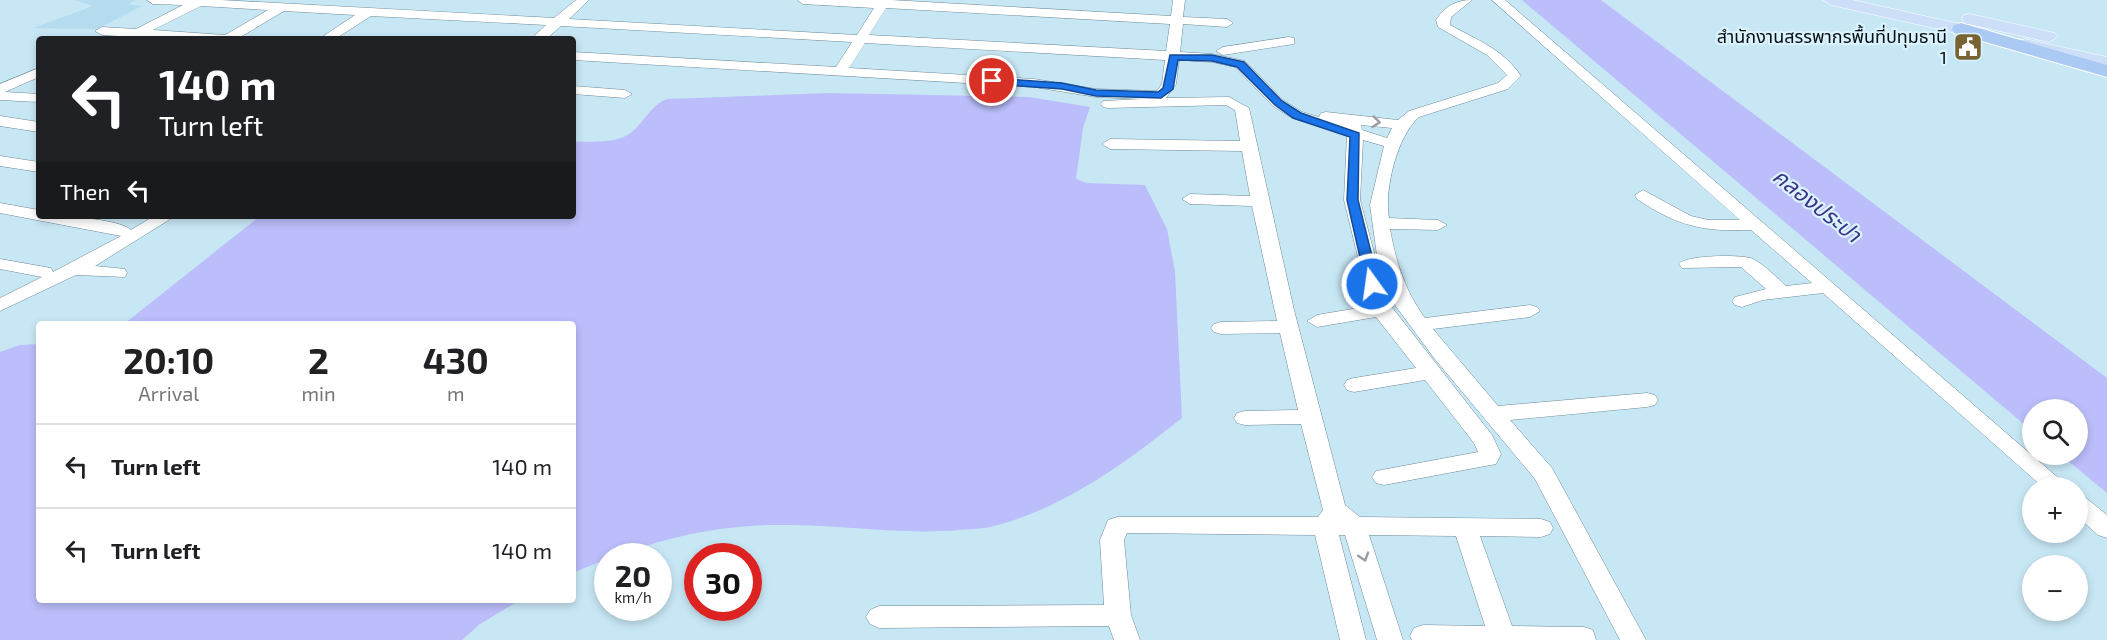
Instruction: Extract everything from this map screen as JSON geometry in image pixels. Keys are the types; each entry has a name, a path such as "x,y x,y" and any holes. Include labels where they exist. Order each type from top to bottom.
{"highway":[{"path":"1961,29 2107,71"}],"main road":[{"path":"1831,0 2107,62"},
{"path":"1885,0 2107,50"}],"street":[{"path":"153,0 286,5 381,4 564,9 665,23 1174,52 1223,51 1289,41"},
{"path":"262,0 286,5 368,13 460,17 564,9 583,0"},
{"path":"803,0 980,4 1227,23"},
{"path":"576,56 1034,83 1096,93 1161,95 1168,89 1179,0"},
{"path":"1466,0 1446,14 1442,20 1444,27 1507,63 1514,76 1503,86 1414,114 1401,125 1392,144 1380,185 1378,205 1387,263 1405,305 1420,326 1544,474 1633,640"},
{"path":"1498,0 2046,477"},
{"path":"129,36 200,2"},
{"path":"839,73 884,2"},
{"path":"331,36 381,4"},
{"path":"233,36 286,5"},
{"path":"460,17 472,8"},
{"path":"541,36 564,9"},
{"path":"102,31 190,36"},
{"path":"1223,51 1243,56 1255,65 1286,99 1304,110 1354,127 1392,144"},
{"path":"1174,52 1240,64 1278,103 1297,116 1354,127 1401,125"},
{"path":"0,89 36,73"},
{"path":"576,90 625,94"},
{"path":"0,96 36,98"},
{"path":"1108,104 1236,103 1242,108 1258,201 1286,327 1310,417 1353,640"},
{"path":"0,121 36,127"},
{"path":"1354,127 1352,200 1377,301 1381,310 1484,440 1490,454 1488,458 1479,460 1384,477"},
{"path":"1110,144 1248,146"},
{"path":"0,161 36,167"},
{"path":"1643,195 1676,218 1691,223 1757,224"},
{"path":"1190,199 1258,201"},
{"path":"0,208 36,214"},
{"path":"60,219 123,231"},
{"path":"0,293 123,231 141,219"},
{"path":"0,305 76,270 161,219"},
{"path":"1381,223 1438,225"},
{"path":"1688,264 1744,261 1753,266 1781,292"},
{"path":"0,264 44,272"},
{"path":"76,270 118,273"},
{"path":"1742,301 1781,292 1828,288"},
{"path":"1317,321 1381,310"},
{"path":"1420,326 1530,311"},
{"path":"1221,328 1286,327"},
{"path":"1354,385 1431,372"},
{"path":"1493,414 1647,400"},
{"path":"1245,418 1310,417"},
{"path":"2088,513 2107,530"},
{"path":"1127,640 1118,615 1112,540 1117,526 1329,517 1354,526 1541,528"},
{"path":"1354,526 1390,640"},
{"path":"1465,528 1502,637"},
{"path":"879,617 1118,615"},
{"path":"1423,636 1584,638"}],"shaded area":[{"path":"74,0 136,0 128,4 142,6 97,29 33,28 93,6"}],"water":[{"name":"คลองประปา","path":"1522,0 1601,0 2107,378 2107,493 2073,465 2088,465 2088,399 2022,399 2022,423"},
{"path":"829,93 1029,97 1090,107 1083,128 1076,179 1087,183 1145,185 1167,229 1175,272 1182,418 1115,468 1068,497 1017,519 990,527 937,531 894,531 808,525 730,528 655,543 594,543 594,564 576,572 576,321 128,321 256,219 576,219 576,142 602,141 623,137 634,130 661,102 667,99"},
{"path":"36,344 36,603 515,603 480,624 462,640 0,640 0,352 20,345"}],"place":[{"name":"สำนักงานสรรพากรพื้นที่ปทุมธานี 1","path":"1968,47"}],"route":[{"path":"992,81 1062,86 1096,93 1161,95 1168,89 1173,57 1212,58 1240,64 1278,103 1297,116 1355,135 1352,200 1372,284"}]}
